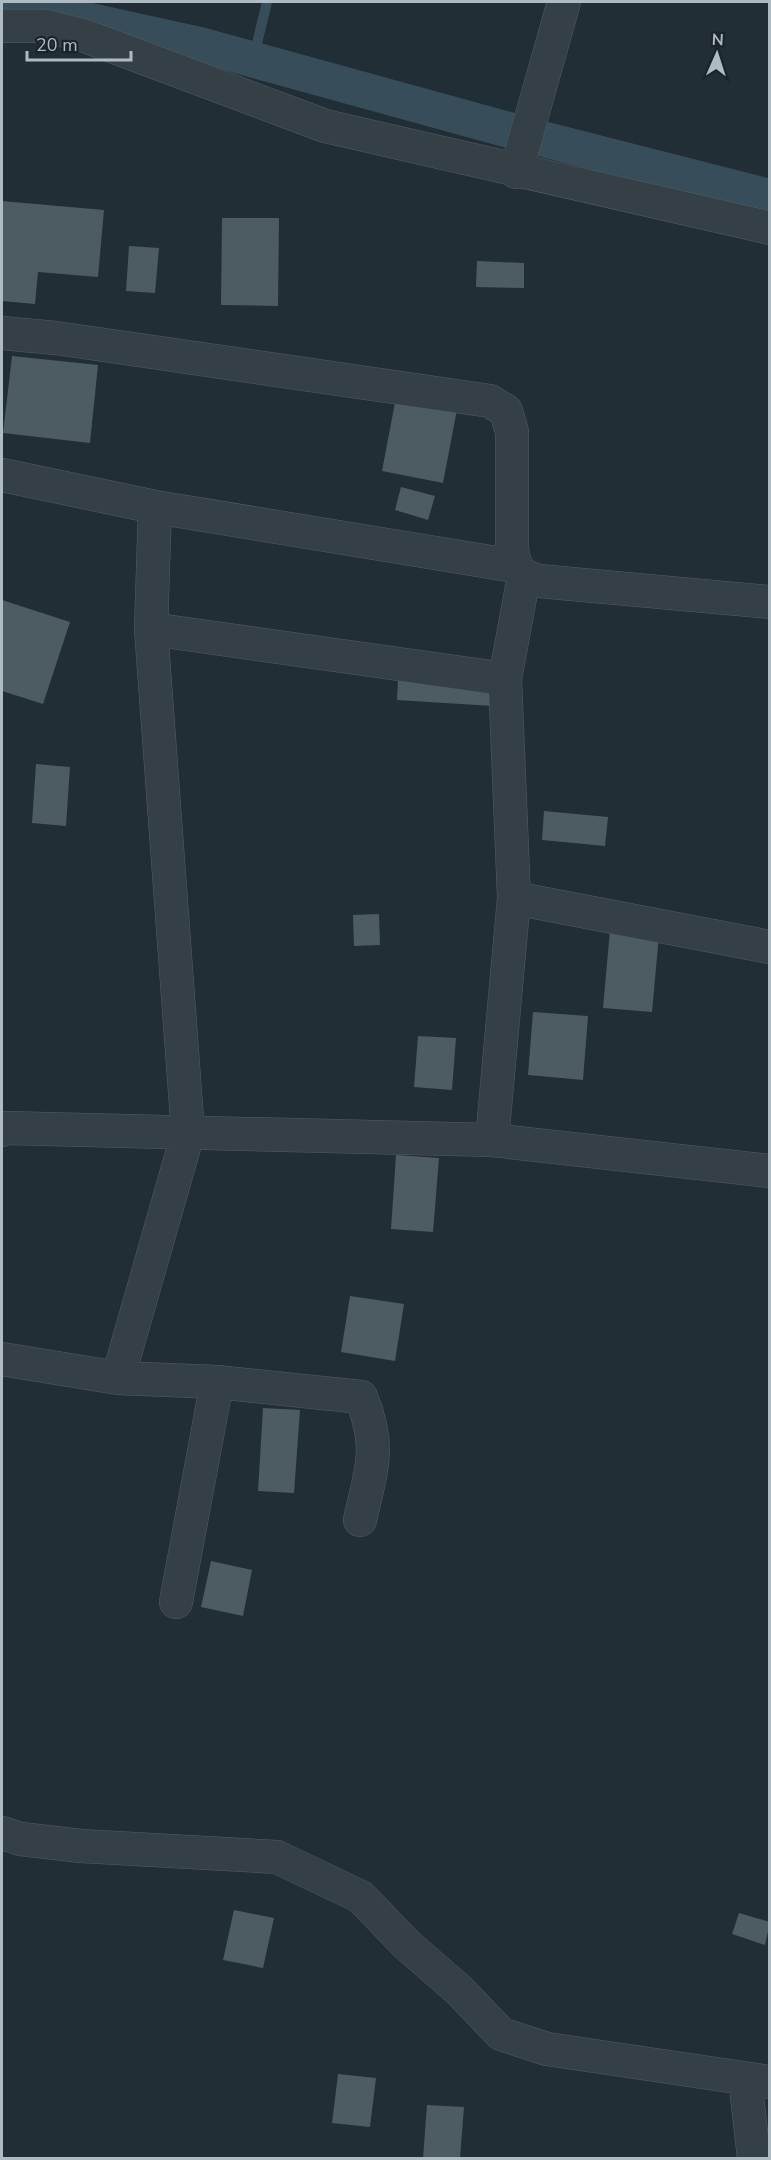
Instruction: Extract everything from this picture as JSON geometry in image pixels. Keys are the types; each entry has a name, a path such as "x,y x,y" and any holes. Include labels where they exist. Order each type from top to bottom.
{"street":[{"path":"516,172 564,2"},
{"path":"2,26 45,26 85,36 325,126 516,172 770,228"},
{"path":"2,333 56,338 490,401 506,411 512,432 519,571 505,680 514,898 492,1140"},
{"path":"2,476 155,507 519,571 539,581 770,602"},
{"path":"118,1378 188,1133 151,629 155,507"},
{"path":"151,629 505,680"},
{"path":"514,898 770,946"},
{"path":"2,1130 6,1128 492,1140 770,1171"},
{"path":"2,1359 118,1378 217,1382 361,1397 372,1424 374,1456 360,1520"},
{"path":"176,1602 217,1382"},
{"path":"2,1833 21,1839 81,1846 277,1857 361,1897 406,1944 459,1990 501,2034 547,2049 757,2081 754,2158"}],"building":[{"path":"2,201 104,210 98,277 38,272 35,304 2,301"},
{"path":"222,218 279,218 278,306 221,305"},
{"path":"129,246 159,248 155,293 126,291"},
{"path":"477,261 524,263 524,288 476,287"},
{"path":"12,356 98,365 90,443 3,433"},
{"path":"397,392 458,404 443,483 382,471"},
{"path":"401,487 435,496 428,520 395,510"},
{"path":"2,600 70,622 43,704 2,691"},
{"path":"399,659 511,667 509,707 397,700"},
{"path":"36,764 70,767 66,826 32,823"},
{"path":"544,811 608,817 605,846 542,840"},
{"path":"379,914 380,945 354,946 353,915"},
{"path":"610,930 659,935 652,1012 603,1008"},
{"path":"533,1012 588,1016 583,1080 528,1075"},
{"path":"418,1036 456,1038 452,1090 414,1087"},
{"path":"396,1155 439,1158 433,1232 391,1229"},
{"path":"350,1296 404,1304 395,1361 341,1352"},
{"path":"263,1408 300,1410 294,1493 258,1491"},
{"path":"211,1561 252,1570 243,1616 201,1607"},
{"path":"234,1910 274,1918 263,1968 223,1960"},
{"path":"739,1913 770,1922 765,1945 732,1934"},
{"path":"338,2074 376,2078 370,2127 332,2123"},
{"path":"427,2105 464,2107 460,2158 423,2158"}],"waterway":[{"path":"4,2 200,45 527,135 770,197"},
{"path":"253,60 267,2"}]}
